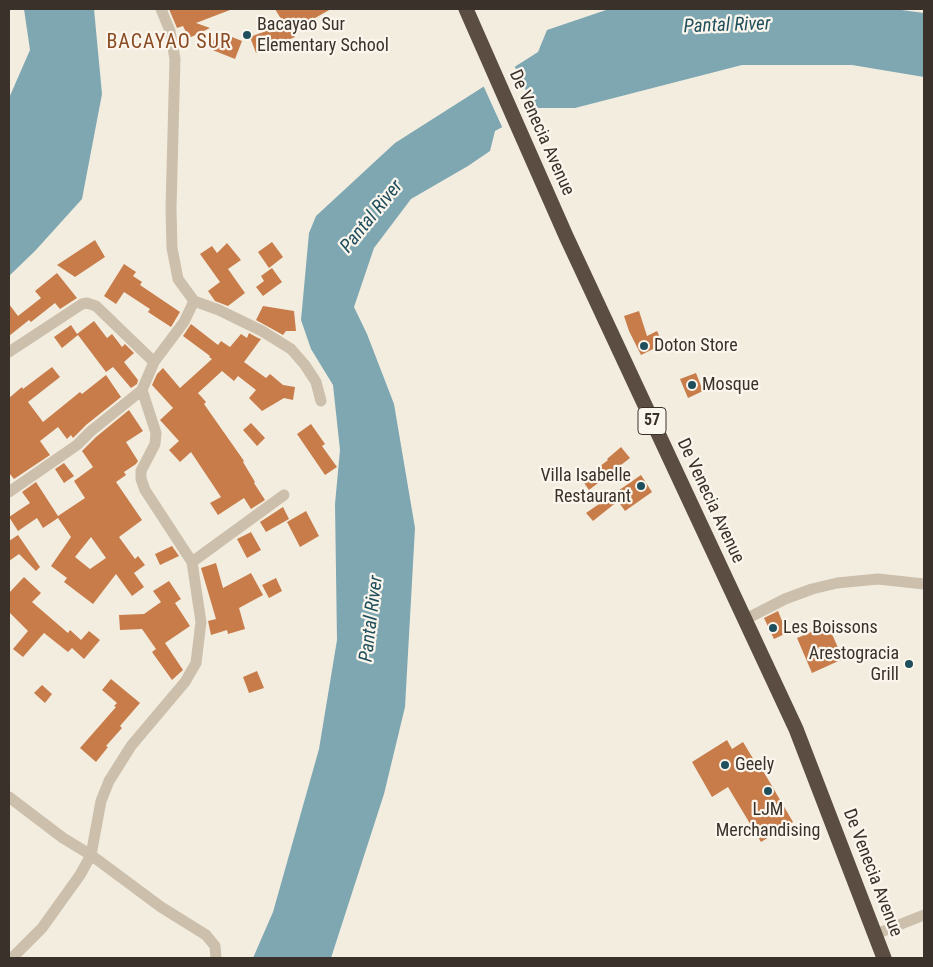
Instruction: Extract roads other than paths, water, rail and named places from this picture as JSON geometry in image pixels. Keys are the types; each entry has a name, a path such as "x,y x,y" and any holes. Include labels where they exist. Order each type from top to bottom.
{"highway":[{"name":"De Venecia Avenue","path":"466,9 566,236 796,729 884,958"}],"street":[{"path":"161,9 170,31 175,59 172,248 178,279 194,301 219,310 291,349 316,382 321,401"},
{"path":"9,492 77,445 90,431 142,390 154,362 184,322 194,301"},
{"path":"9,352 82,304 87,303 96,306 154,362"},
{"path":"12,958 42,928 80,875 91,855 101,801 109,781 132,746 185,682 196,663 201,622 192,562 144,490 141,479 142,471 155,444 156,433 142,390"},
{"path":"192,562 284,495"},
{"path":"744,620 785,599 812,589 837,583 878,579 924,584"},
{"path":"9,798 161,907 206,935 215,946 216,958"},
{"path":"876,934 924,915"}],"water":[{"path":"24,9 94,9 102,94 82,199 35,251 9,276 9,98 30,50"},
{"name":"Pantal River","path":"609,9 894,9 924,13 924,77 852,65 742,65 575,108 538,108 495,131 490,151 411,199 374,248 354,307 367,334 394,404 415,528 405,707 384,794 331,958 253,958 273,912 319,749 337,640 335,504 340,450 333,385 311,349 301,320 309,233 316,216 395,143 538,52 547,30"}],"place":[{"name":"Bacayao Sur Elementary School","path":"247,35"},
{"name":"Doton Store","path":"644,346"},
{"name":"Mosque","path":"692,385"},
{"name":"Villa Isabelle Restaurant","path":"641,486"},
{"name":"Les Boissons","path":"773,628"},
{"name":"Arestogracia Grill","path":"909,664"},
{"name":"Geely","path":"725,765"},
{"name":"LJM Merchandising","path":"768,791"}],"district":[{"name":"BACAYAO SUR","path":"169,43"}]}
